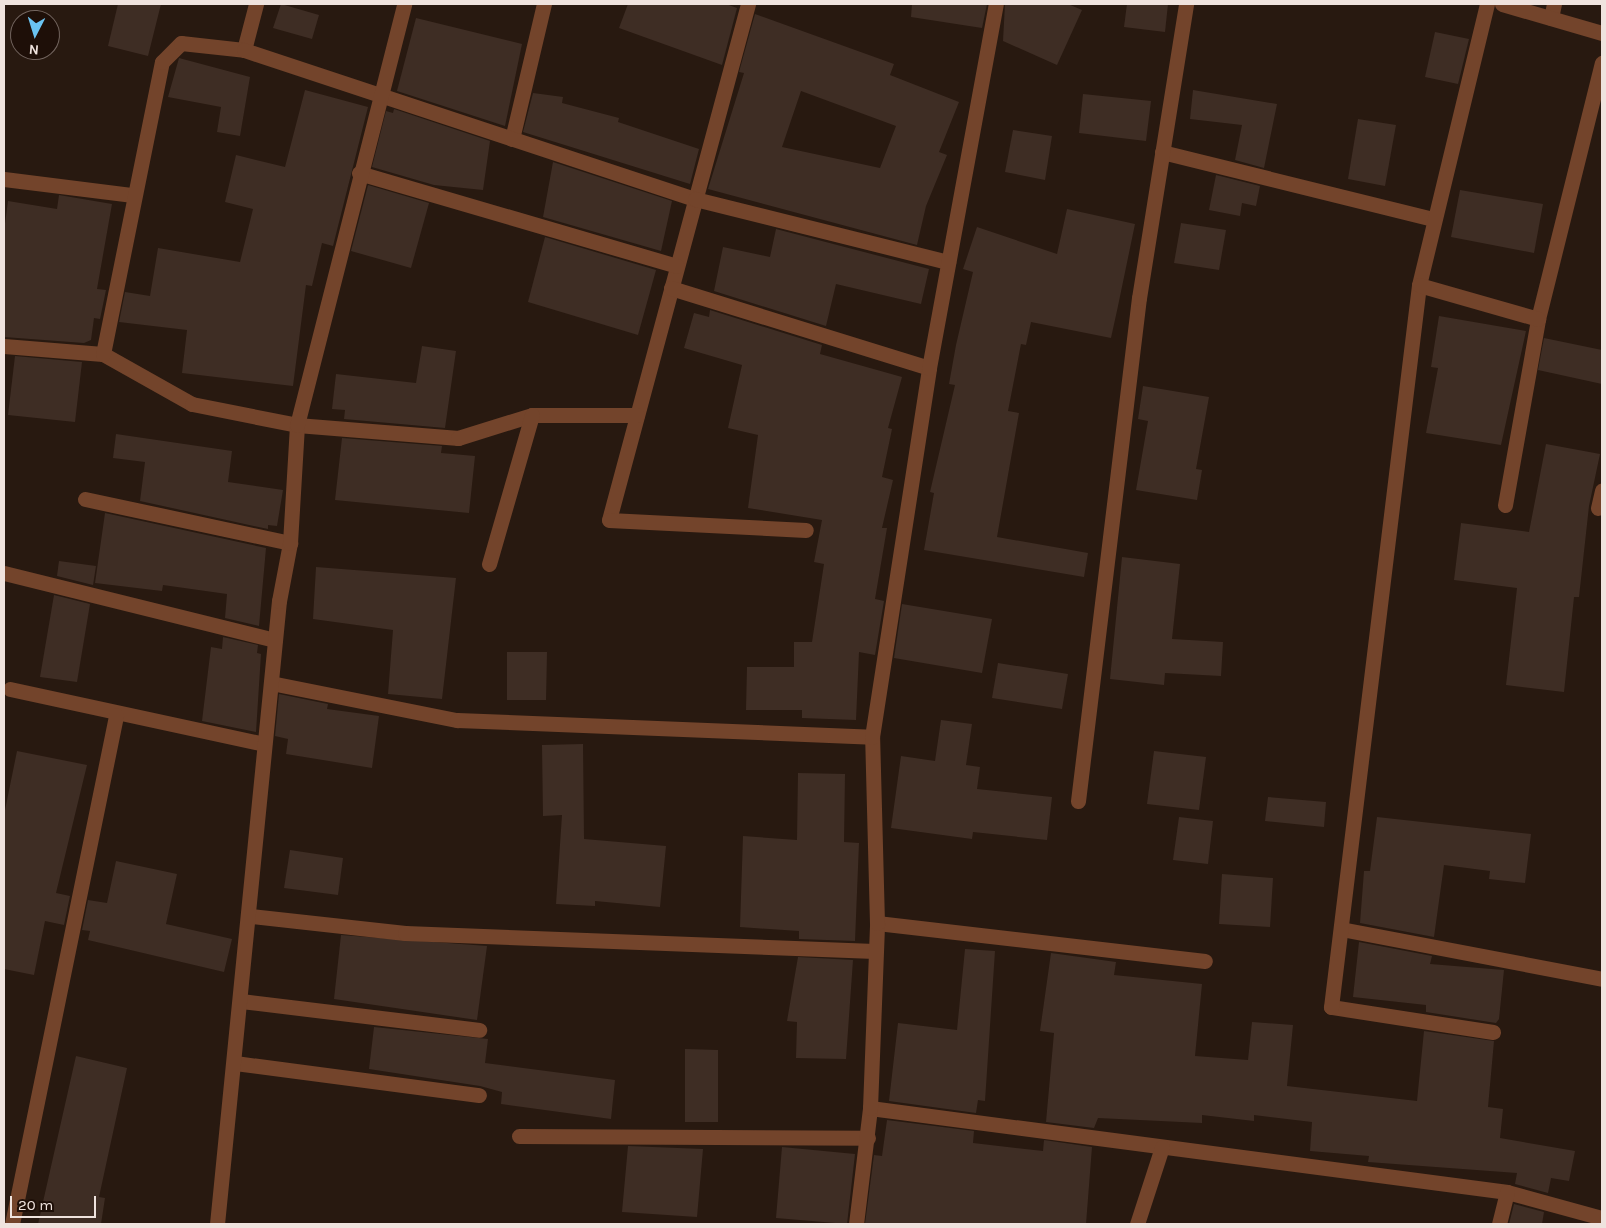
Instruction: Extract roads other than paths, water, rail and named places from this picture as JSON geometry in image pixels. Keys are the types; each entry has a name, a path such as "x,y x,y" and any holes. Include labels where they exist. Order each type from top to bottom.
{"street":[{"path":"244,50 256,4"},
{"path":"217,1224 251,916 270,683 290,543 297,425 359,173 383,97 404,4"},
{"path":"512,139 544,4"},
{"path":"748,4 609,520 806,530"},
{"path":"856,1224 868,1138 870,1108 876,923 872,737 929,368 996,4"},
{"path":"1078,801 1139,298 1186,4"},
{"path":"1487,4 1432,219 1419,285 1331,1007 1493,1032"},
{"path":"1502,4 1552,11 1602,33"},
{"path":"103,354 133,195 162,62 171,49 181,43 244,50 695,199 948,262"},
{"path":"1506,505 1538,319 1602,63"},
{"path":"1162,152 1432,219"},
{"path":"359,173 677,266"},
{"path":"4,179 133,195"},
{"path":"1419,285 1538,319"},
{"path":"671,288 929,368"},
{"path":"4,346 103,354 192,404 297,425 458,438 532,415 637,415"},
{"path":"489,564 532,415"},
{"path":"1598,508 1602,490"},
{"path":"85,499 290,543"},
{"path":"4,573 275,640"},
{"path":"270,683 457,720 872,737"},
{"path":"10,689 116,716 264,744"},
{"path":"12,1224 116,716"},
{"path":"251,916 405,933 875,951"},
{"path":"876,923 1205,961"},
{"path":"1341,929 1602,979"},
{"path":"241,1001 479,1030"},
{"path":"235,1063 479,1095"},
{"path":"870,1108 1507,1192 1602,1218"},
{"path":"519,1136 868,1138"},
{"path":"1137,1224 1162,1147"},
{"path":"1499,1224 1507,1192"}]}
